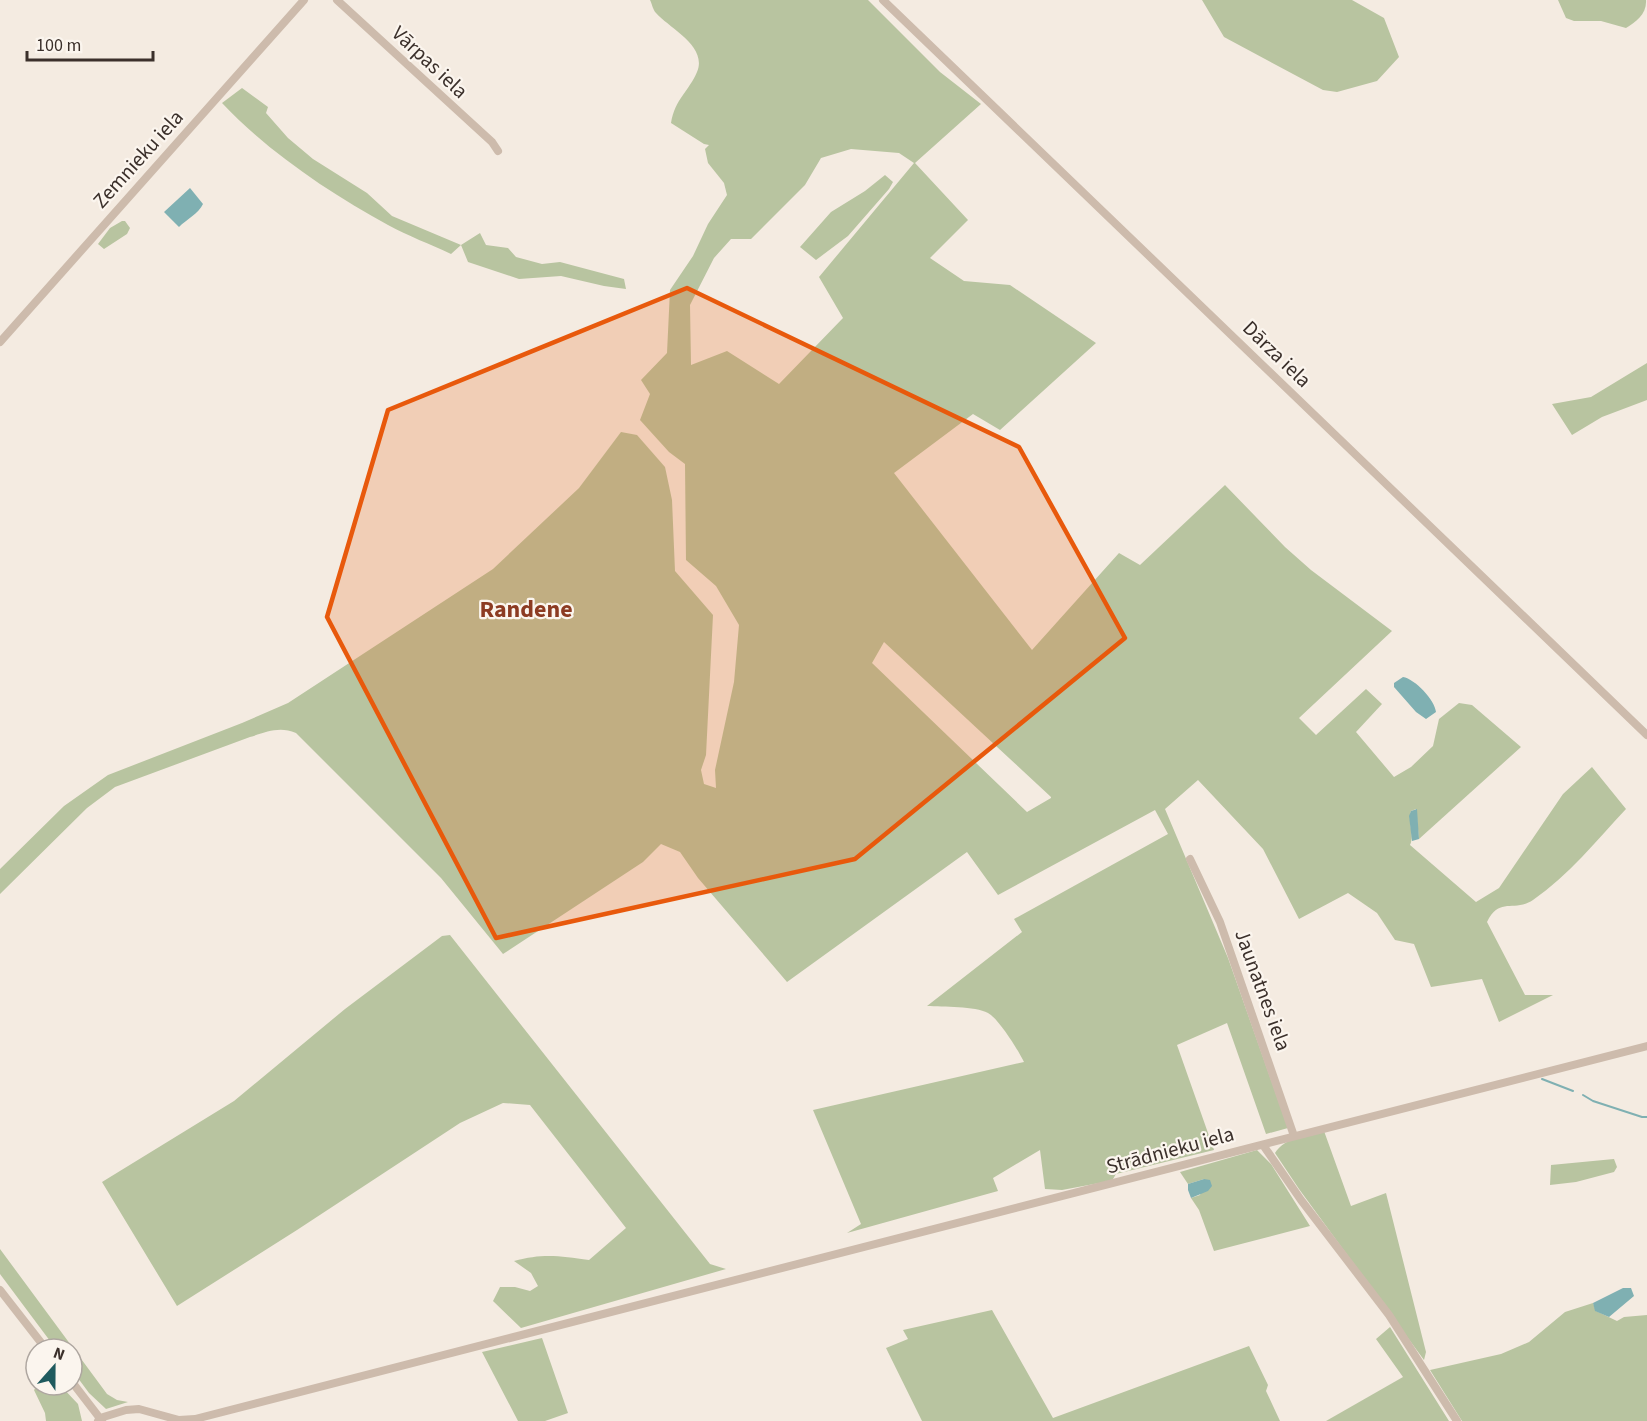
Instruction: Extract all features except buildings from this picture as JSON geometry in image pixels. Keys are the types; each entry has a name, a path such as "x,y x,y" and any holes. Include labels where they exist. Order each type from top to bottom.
{"street":[{"name":"Zemnieku iela","path":"0,342 304,0"},
{"name":"Vārpas iela","path":"337,0 492,142 498,151"},
{"name":"Dārza iela","path":"883,0 1647,735"},
{"name":"Jaunatnes iela","path":"1190,859 1220,922 1294,1136"},
{"name":"Strādnieku iela","path":"100,1420 126,1410 139,1409 179,1420 195,1419 1647,1046"},
{"path":"1263,1144 1301,1200 1389,1315 1457,1421"},
{"path":"0,1290 37,1337"},
{"path":"83,1397 100,1420"}],"highlighted area":[{"path":"687,288 1019,447 1125,638 855,859 496,938 327,617 388,410"}],"green space":[{"path":"650,0 868,0 940,72 981,104 915,163 968,220 930,258 964,281 1010,285 1096,343 1000,430 973,414 894,473 1032,650 1119,553 1140,565 1225,485 1285,547 1311,570 1392,631 1299,718 1316,735 1366,689 1382,704 1356,732 1394,777 1411,767 1433,746 1439,719 1459,703 1472,705 1521,747 1419,839 1416,809 1411,811 1410,845 1476,902 1499,888 1563,794 1592,767 1626,809 1582,857 1546,890 1526,904 1497,909 1487,922 1525,995 1553,995 1499,1022 1482,979 1431,987 1414,944 1395,940 1377,913 1348,893 1299,919 1263,849 1198,780 1165,809 1228,958 1288,1128 1266,1134 1227,1023 1177,1045 1214,1150 1116,1174 1110,1181 1062,1190 1045,1189 1040,1150 993,1178 998,1191 847,1233 861,1224 813,1110 1024,1062 1003,1028 988,1013 967,1008 927,1006 1022,932 1014,919 1168,834 1155,810 998,895 967,852 787,982 698,878 680,852 661,844 643,862 503,954 441,878 296,733 284,730 250,737 115,787 87,808 0,894 0,869 64,806 108,775 288,703 493,569 579,488 621,432 637,435 665,467 672,500 675,571 713,615 706,755 701,770 704,784 716,788 715,770 734,682 739,625 716,586 686,560 685,464 669,452 640,420 650,394 641,380 667,353 670,290 693,256 708,224 727,195 724,183 708,163 705,149 709,145 671,123 679,101 694,79 699,63 697,54 686,38 656,13","holes":["851,149 899,153 914,163 819,277 843,318 779,384 727,351 691,365 690,305 714,258 731,239 751,239 805,185 821,158","884,642 1051,797 1051,798 1027,812 872,663"]},
{"path":"1202,0 1352,0 1384,18 1399,57 1377,81 1337,92 1323,90 1224,37"},
{"path":"1558,0 1646,0 1646,5 1637,20 1626,28 1601,21 1574,21 1566,18"},
{"path":"242,88 268,107 266,113 288,138 313,159 367,193 392,216 461,245 451,254 403,233 344,200 279,155 222,103"},
{"path":"885,175 893,182 889,189 848,236 816,260 800,247 831,212 865,191"},
{"path":"125,221 130,228 127,234 104,249 98,244 110,228"},
{"path":"480,233 486,245 508,248 516,257 542,264 560,262 624,279 626,289 561,276 519,279 468,262 461,245"},
{"path":"1647,363 1647,400 1602,417 1572,435 1552,404 1591,397"},
{"path":"450,935 710,1264 726,1269 521,1328 493,1301 500,1287 515,1287 530,1291 538,1286 531,1273 514,1261 543,1256 589,1260 626,1228 530,1105 503,1103 460,1123 177,1306 102,1182 234,1101 345,1009 442,936"},
{"path":"1324,1131 1351,1206 1386,1193 1426,1352 1424,1360 1275,1153 1290,1140"},
{"path":"1257,1150 1271,1164 1310,1226 1214,1251 1199,1210 1191,1198 1200,1195 1204,1179 1188,1184 1180,1172"},
{"path":"1614,1159 1617,1167 1614,1172 1576,1182 1550,1185 1551,1165"},
{"path":"0,1249 65,1337 47,1337 0,1274"},
{"path":"1593,1303 1596,1311 1617,1321 1624,1317 1647,1315 1647,1421 1462,1421 1430,1370 1501,1354 1529,1342 1565,1312"},
{"path":"992,1310 1053,1418 1249,1346 1268,1385 1266,1391 1280,1421 922,1421 886,1348 908,1339 903,1330"},
{"path":"1390,1327 1449,1421 1326,1421 1403,1377 1376,1339"},
{"path":"542,1338 568,1413 545,1421 518,1421 482,1352"},
{"path":"84,1363 107,1394 117,1400 128,1402 106,1409 84,1386"},
{"path":"37,1397 71,1397 78,1404 82,1421 46,1421"}],"water":[{"path":"190,188 203,204 179,227 164,212"},
{"path":"1403,677 1424,691 1436,712 1426,719 1416,712 1394,687 1394,683"},
{"path":"1417,809 1419,839 1412,841 1409,816 1411,811"},
{"path":"1204,1179 1210,1180 1212,1186 1208,1191 1191,1198 1188,1184"},
{"path":"1623,1288 1631,1288 1634,1296 1609,1317 1595,1311 1593,1303"}],"waterway":[{"path":"1542,1079 1573,1091"},
{"path":"1583,1095 1593,1101 1647,1117"}],"district":[{"name":"Randene","path":"526,609"}]}
